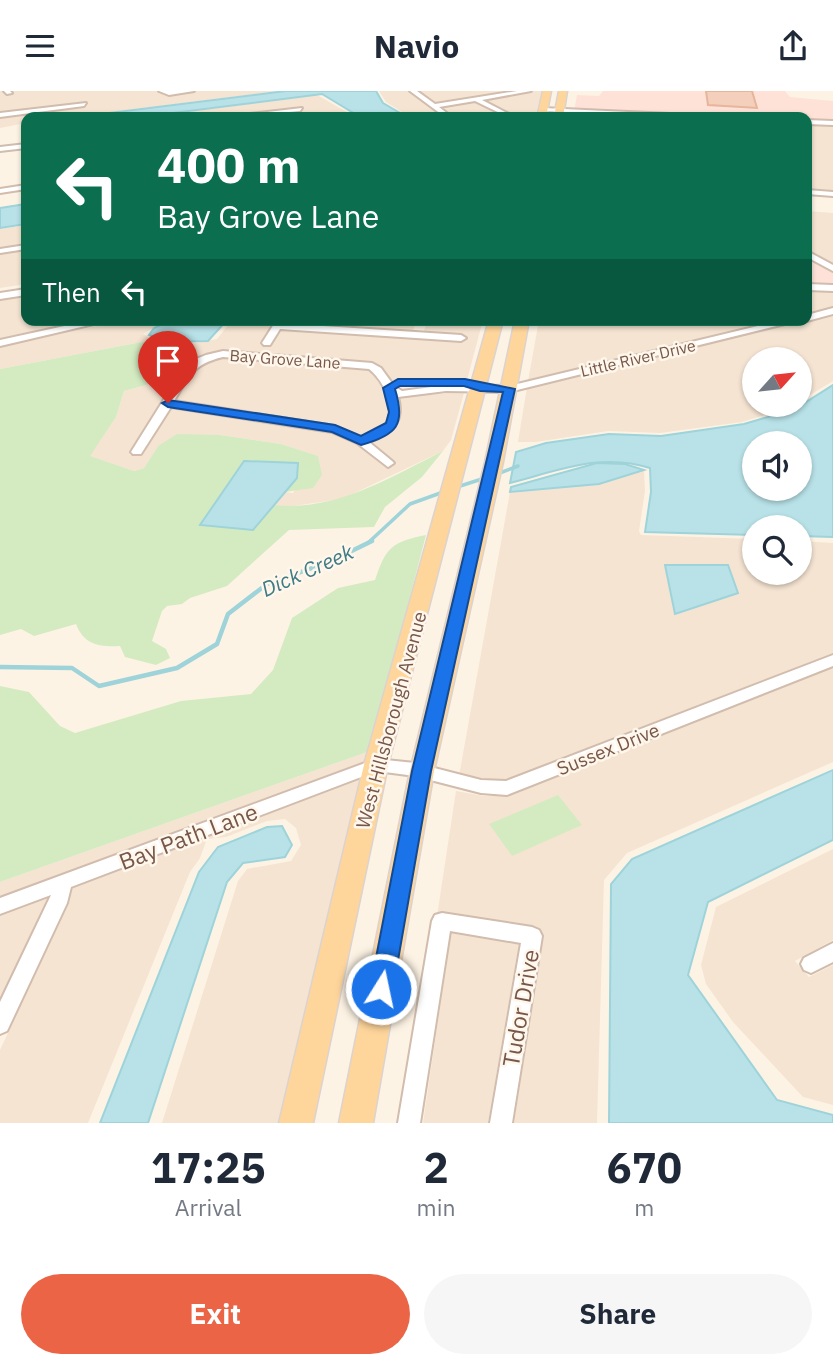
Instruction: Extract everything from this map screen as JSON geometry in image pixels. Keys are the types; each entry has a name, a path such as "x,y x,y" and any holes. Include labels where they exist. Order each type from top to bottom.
{"main road":[{"path":"542,112 547,91"},
{"path":"559,112 563,91"},
{"name":"West Hillsborough Avenue","path":"296,1123 376,765 447,511 495,326"},
{"name":"West Hillsborough Avenue","path":"356,1123 422,771 494,462 521,326"}],"street":[{"path":"65,91 75,91"},
{"path":"162,91 191,91"},
{"path":"413,91 442,112"},
{"path":"434,106 528,91"},
{"path":"477,100 502,112"},
{"path":"23,112 85,104"},
{"path":"278,112 300,109"},
{"path":"0,115 21,112"},
{"path":"812,122 833,123"},
{"path":"0,149 21,147"},
{"path":"812,192 833,194"},
{"path":"0,251 21,248"},
{"path":"812,257 833,268"},
{"path":"0,289 21,286"},
{"path":"812,287 833,288"},
{"path":"0,296 21,293"},
{"path":"812,317 833,311"},
{"path":"58,332 64,326"},
{"path":"0,343 82,326"},
{"path":"267,344 277,326 461,338"},
{"path":"417,335 420,326"},
{"name":"Little River Drive","path":"480,388 509,389 771,326"},
{"name":"Bay Grove Lane","path":"137,452 168,403 181,375 204,358 223,354 372,366 380,371 389,388"},
{"path":"389,388 400,394 415,387 480,388"},
{"path":"361,441 386,431 392,424 396,412 389,388"},
{"path":"168,403 335,429 361,441 388,463"},
{"name":"Sussex Drive","path":"376,765 422,771 456,784 484,789 507,788 833,660"},
{"name":"Bay Path Lane","path":"0,906 376,765"},
{"path":"0,1024 58,903 63,883"},
{"name":"Tudor Drive","path":"410,1123 442,921 532,936 502,1115"},
{"path":"811,964 833,952"}],"shaded area":[{"path":"0,91 280,91 110,112 24,112 88,104 0,114"},
{"path":"379,91 542,91 536,112 402,112 386,102"},
{"path":"603,91 785,91 790,97 833,101 833,122 812,121 812,112 574,111 577,95 599,96"},
{"path":"317,95 347,112 278,112 302,108 271,112 186,112"},
{"path":"21,112 21,124 0,128 0,115"},
{"path":"812,123 833,124 833,192 812,191"},
{"path":"812,211 833,213 833,265 812,254"},
{"path":"21,226 21,246 0,250 0,229"},
{"path":"21,249 21,285 0,288 0,253"},
{"path":"812,260 833,271 833,286 812,285"},
{"path":"812,290 833,291 833,309 812,314"},
{"path":"21,295 21,326 57,326 52,331 0,340 0,298"},
{"path":"833,314 833,381 812,394 812,347 742,347 742,417 758,417 742,422 660,433 608,431 536,442 518,442 527,387 783,326 812,326 812,319"},
{"path":"98,326 156,326 143,334 152,340 0,369 0,345"},
{"path":"227,326 272,326 260,345 271,346 281,329 465,341 467,336 423,333 426,326 481,326 467,380 392,382 385,370 373,363 226,352 202,356 175,375 162,403 129,455 142,456 172,407 331,432 355,443 386,468 397,464 370,441 390,433 399,424 402,411 398,396 464,393 451,440 443,451 342,499 286,507 274,505 285,492 293,493 317,456 281,444 220,435 158,446 144,468 134,471 89,456 116,417 124,391 172,378 194,346 186,345 217,339"},
{"path":"309,326 415,326 412,333"},
{"path":"538,326 759,326 528,381"},
{"path":"223,357 368,368 383,389 389,412 386,424 361,436 338,426 175,401 187,375 207,360"},
{"path":"644,470 645,491 639,531 641,535 742,539 742,585 812,585 812,542 833,543 833,653 504,781 485,782 459,776 510,492 599,484"},
{"path":"833,667 833,762 627,853 604,880 597,1123 514,1123 543,937 534,927 445,912 437,916 456,791 484,796 511,795"},
{"path":"370,751 367,761 0,898 0,882"},
{"path":"363,777 280,1123 162,1123 238,881 247,869 291,861 301,845 296,828 285,819 267,821 226,837 207,839 200,858 190,872 88,1123 0,1123 0,1050 69,903 73,887"},
{"path":"833,849 833,940 795,961 809,977 833,965 833,1105 803,1097 733,1022 706,984 701,965 716,907"},
{"path":"49,896 47,903 0,999 0,915"},
{"path":"451,932 519,944 488,1123 423,1123"}],"green space":[{"path":"152,340 195,346 172,378 124,391 116,417 90,456 134,471 144,468 158,446 177,434 220,435 281,444 318,456 322,475 313,488 285,492 297,478 298,464 244,461 200,525 253,530 274,505 297,506 341,498 383,481 443,451 422,477 385,507 374,527 289,530 227,586 190,598 182,604 167,606 162,611 152,641 166,649 170,658 156,665 125,657 120,646 93,643 83,636 76,624 34,636 21,629 0,635 0,369"},
{"path":"426,535 370,751 0,882 0,686 29,692 60,726 75,733 181,701 251,694 273,670 292,618 338,588 375,580 383,560 392,548 405,540"},
{"path":"558,795 582,825 512,856 489,824"}],"water":[{"path":"286,91 376,91 383,103 398,112 352,112 322,94 180,112 117,112"},
{"path":"21,205 21,225 0,228 0,208"},
{"path":"222,326 208,341 167,342 149,335 154,328"},
{"path":"833,385 833,537 812,536 812,515 742,515 742,535 645,532 651,492 650,468 632,464 614,462 579,465 510,483 516,452 546,443 609,434 661,436 744,424 768,417 812,417 812,398"},
{"path":"244,461 298,463 297,478 253,530 200,525"},
{"path":"597,463 625,464 644,470 599,484 510,492 511,487"},
{"path":"665,565 728,565 738,593 675,614"},
{"path":"833,770 833,840 708,902 688,975 777,1100 833,1115 833,1123 609,1123 611,884 632,859"},
{"path":"282,826 292,845 285,857 243,863 227,882 148,1123 100,1123 199,872 218,847 267,827"}],"building":[{"path":"706,91 752,91 757,108 708,105"}],"waterway":[{"name":"Dick Creek","path":"497,474 518,466"},
{"name":"Dick Creek","path":"457,487 485,478"},
{"name":"Dick Creek","path":"369,542 410,504 446,491"},
{"name":"Dick Creek","path":"0,667 72,668 99,686 177,668 217,644 228,614 267,584 329,562 372,541"}],"route":[{"path":"168,403 335,429 361,441 386,431 392,424 396,412 389,388 398,383 465,383 480,388 509,389 422,771 381,989"}]}
